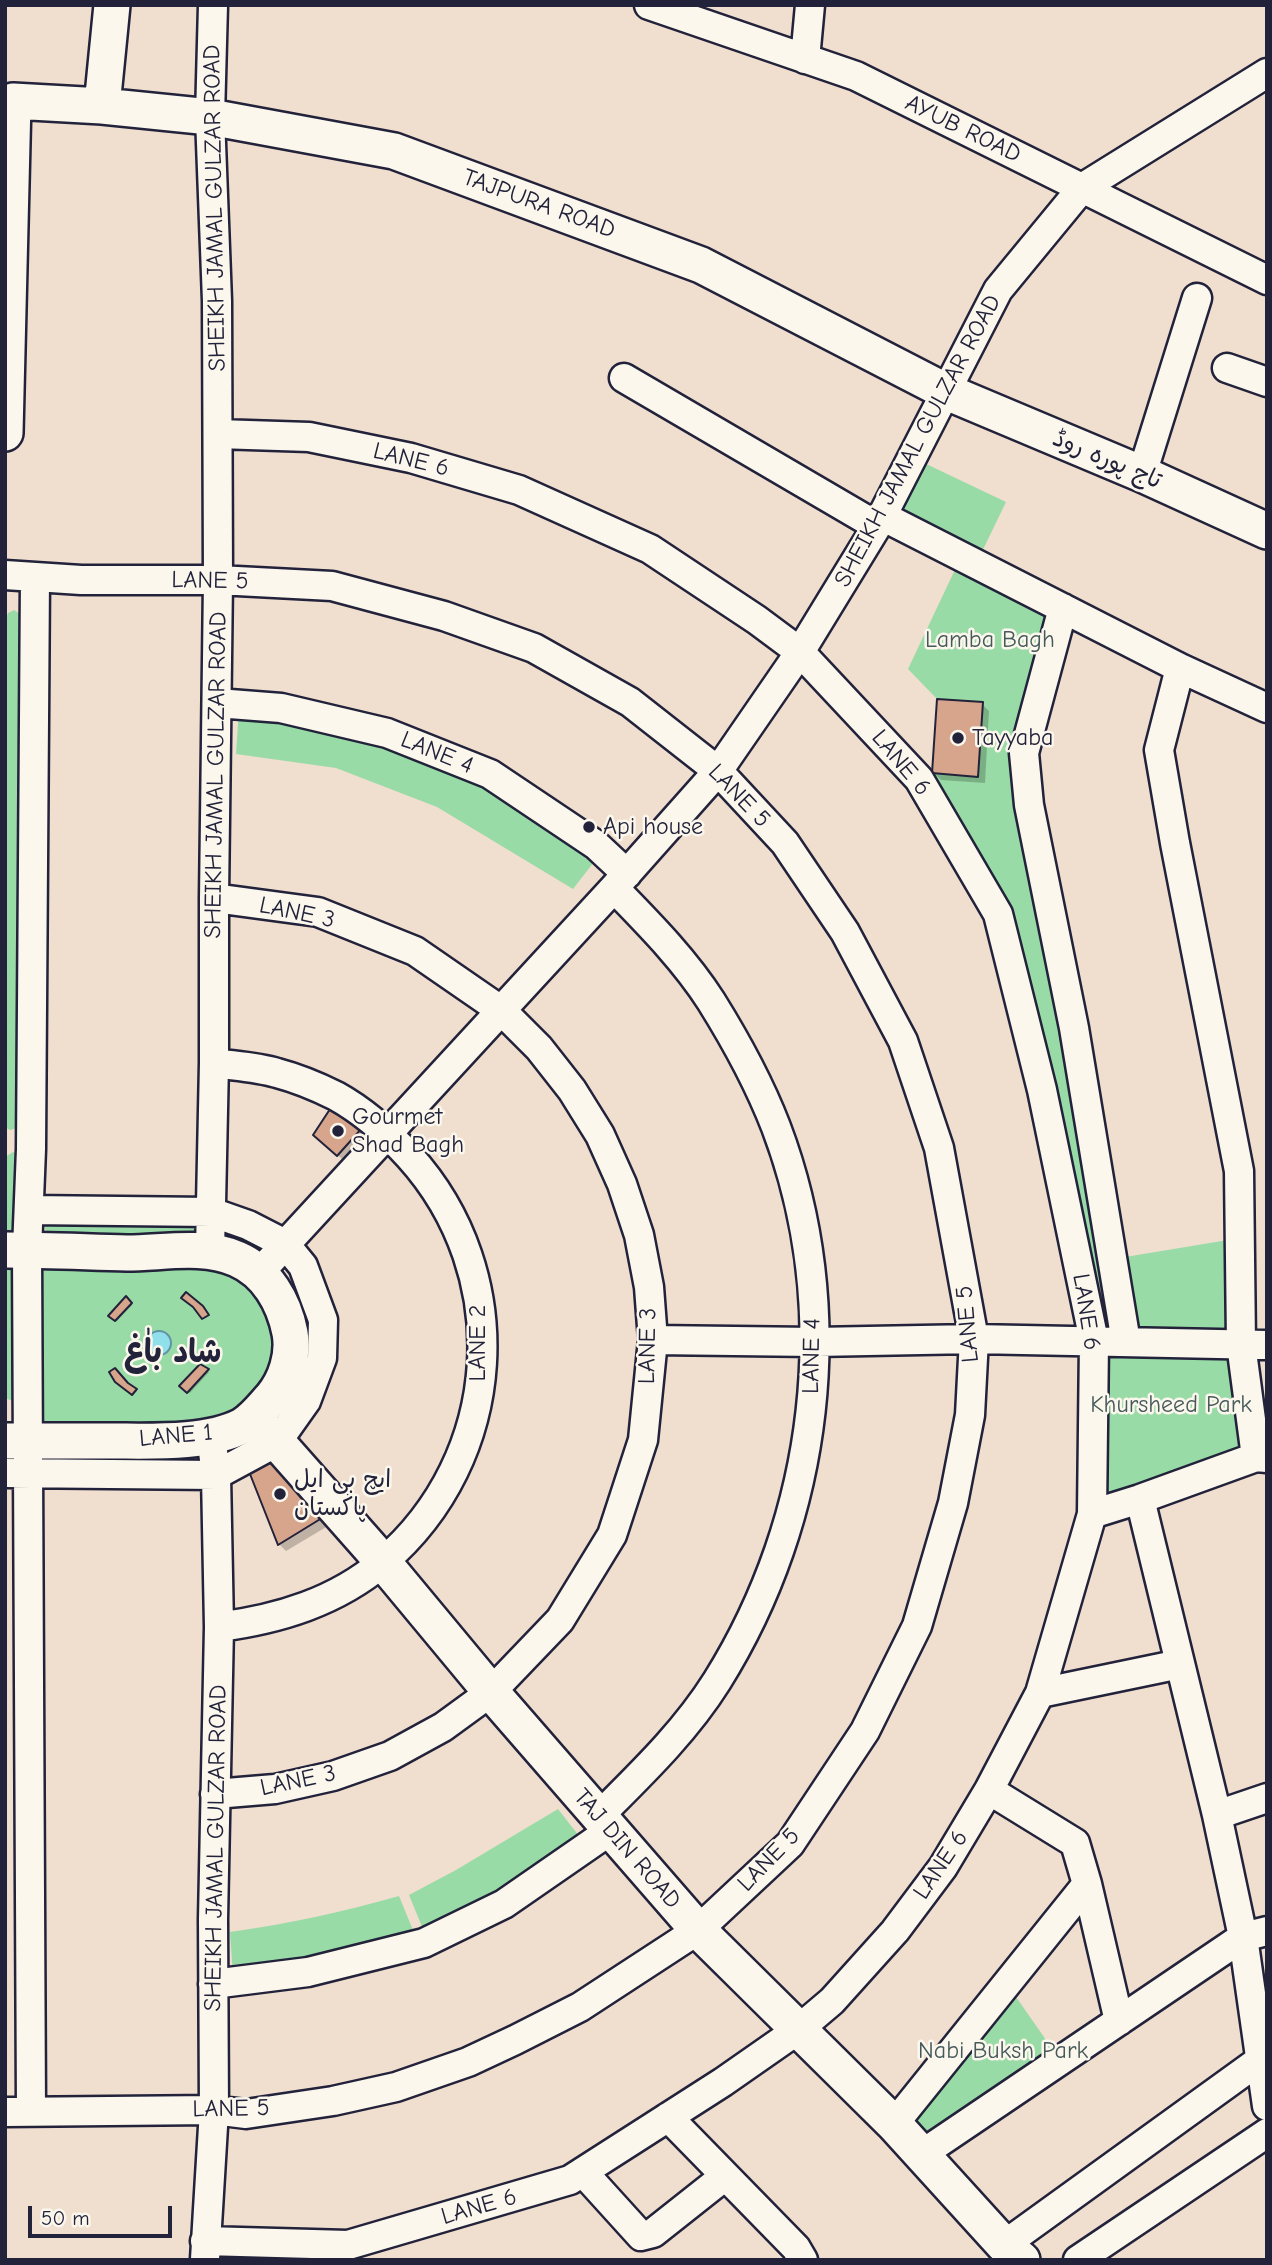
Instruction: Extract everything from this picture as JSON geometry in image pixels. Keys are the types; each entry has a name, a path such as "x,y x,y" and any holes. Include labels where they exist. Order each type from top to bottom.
{"main road":[{"path":"102,106 112,5"},
{"path":"5,433 9,92"},
{"name":"TAJPURA ROAD","path":"9,92 102,106 210,117 394,151 701,265 947,391"},
{"name":"تاج پورہ روڈ","path":"947,391 1142,474 1267,531"},
{"name":"LANE 1","path":"16,1250 128,1253 210,1251 238,1259 259,1273 275,1291 285,1311 291,1337 289,1360 265,1430 240,1427 211,1436 16,1457"},
{"name":"TAJ DIN ROAD","path":"265,1430 383,1562 491,1692 698,1930 894,2124 1013,2252"}],"street":[{"name":"SHEIKH JAMAL GULZAR ROAD","path":"210,1251 219,434 210,117 214,5"},
{"name":"AYUB ROAD","path":"649,5 856,76 1267,280"},
{"path":"805,59 810,5"},
{"name":"SHEIKH JAMAL GULZAR ROAD","path":"259,1273 621,881 718,771 800,652 880,521 998,290 1082,188 1267,73"},
{"path":"1142,474 1198,298"},
{"path":"1227,368 1267,382"},
{"path":"624,378 880,521 1267,708"},
{"name":"LANE 6","path":"205,2251 348,2245 378,2249 570,2180 668,2118 799,2029 832,2001 895,1931 943,1867 989,1790 1040,1693 1092,1514 1094,1341 1042,1090 998,914 919,779 800,652 650,549 519,490 411,458 309,437 219,434"},
{"name":"LANE 5","path":"5,575 81,580 218,580 332,586 444,616 534,648 630,702 718,771 785,843 845,932 902,1041 939,1148 974,1339 970,1415 953,1503 917,1626 865,1731 790,1844 698,1930 580,2007 468,2062 396,2087 333,2101 246,2114 214,2110 18,2112"},
{"path":"18,2112 16,1250 29,1210 18,1149 35,577"},
{"path":"1063,608 1024,753 1025,766 1029,805 1074,1028 1126,1342"},
{"path":"1092,1514 1261,1457 1239,1171 1175,843 1160,750 1180,668"},
{"name":"LANE 4","path":"213,1984 308,1972 424,1943 504,1904 605,1823 716,1682 760,1603 791,1520 810,1432 816,1342 811,1269 797,1198 776,1128 746,1061 709,998 596,845 490,774 387,733 281,708 217,702"},
{"name":"LANE 3","path":"214,898 318,912 415,951 502,1011 539,1048 572,1090 600,1135 622,1184 639,1235 649,1287 653,1340 643,1440 612,1535 560,1620 491,1692 443,1727 390,1756 334,1776 275,1789 215,1794"},
{"name":"LANE 2","path":"214,1063 277,1073 336,1097 389,1133 429,1178 460,1231 478,1289 484,1349 477,1409 457,1467 425,1518 383,1562 346,1588 306,1608 263,1621 219,1627"},
{"path":"16,1457 216,1475 265,1430 306,1401 322,1358 323,1320 303,1266 285,1244 248,1225 211,1212 29,1210"},
{"path":"653,1340 816,1342 974,1339 1254,1345"},
{"name":"SHEIKH JAMAL GULZAR ROAD","path":"205,2251 214,2110 213,1984 219,1627 216,1475 211,1436"},
{"path":"1140,1499 1217,1815 1255,1934 1267,2106"},
{"path":"1040,1693 1180,1664"},
{"path":"989,1790 1074,1843 1087,1884 1119,2021"},
{"path":"1217,1815 1267,1798"},
{"path":"894,2124 1087,1884"},
{"path":"922,2154 1119,2021 1255,1934"},
{"path":"1013,2252 1264,2059"},
{"path":"668,2118 796,2248 803,2260"},
{"path":"1078,2260 1267,2133"},
{"path":"583,2172 641,2236 653,2233 725,2176"}],"green space":[{"path":"922,462 1006,502 976,564 1063,608 1024,753 1113,1259 1240,1238 1256,1457 1092,1514 1094,1341 998,914 919,779 932,773 978,777 937,699 908,669 961,557 893,522"},
{"path":"14,610 22,615 18,1125 10,1130 5,1127 6,619 8,613"},
{"path":"239,708 365,733 484,776 597,858 573,889 437,807 336,768 236,754"},
{"path":"13,1152 18,1155 22,1236 5,1234 5,1157"},
{"path":"46,1223 199,1227 197,1239 48,1233 45,1229"},
{"path":"32,1257 195,1260 237,1272 274,1318 276,1369 232,1423 34,1428"},
{"path":"16,1263 18,1400 13,1401 5,1398 7,1267"},
{"path":"558,1809 583,1841 499,1901 425,1934 409,1895"},
{"path":"399,1896 417,1940 233,1976 230,1932 315,1917"},
{"name":"Nabi Buksh Park","path":"1007,1984 1060,2060 922,2154 894,2124"}],"water":[{"path":"159,1331 168,1334 171,1343 168,1352 159,1355 150,1352 147,1343 150,1334"}],"building":[{"name":"Tayyaba","path":"937,699 983,702 978,777 932,773"},
{"name":"Gourmet Shad Bagh","path":"334,1103 363,1127 337,1156 313,1135"},
{"path":"186,1292 203,1306 209,1315 202,1319 193,1307 181,1298"},
{"path":"126,1296 132,1303 115,1321 108,1316"},
{"path":"200,1364 209,1369 187,1393 179,1386"},
{"path":"115,1368 137,1389 132,1395 115,1382 109,1372"},
{"name":"ایچ بی ایل پاکستان","path":"275,1457 322,1518 278,1545 248,1469"}],"place":[{"name":"Tayyaba","path":"958,738"},
{"name":"Api house","path":"589,827"},
{"name":"Gourmet Shad Bagh","path":"338,1131"},
{"name":"ایچ بی ایل پاکستان","path":"280,1494"}],"district":[{"name":"شاد باٰغ","path":"173,1353"}],"park label":[{"name":"Lamba Bagh","path":"990,640"},
{"name":"Khursheed Park","path":"1171,1405"}]}
